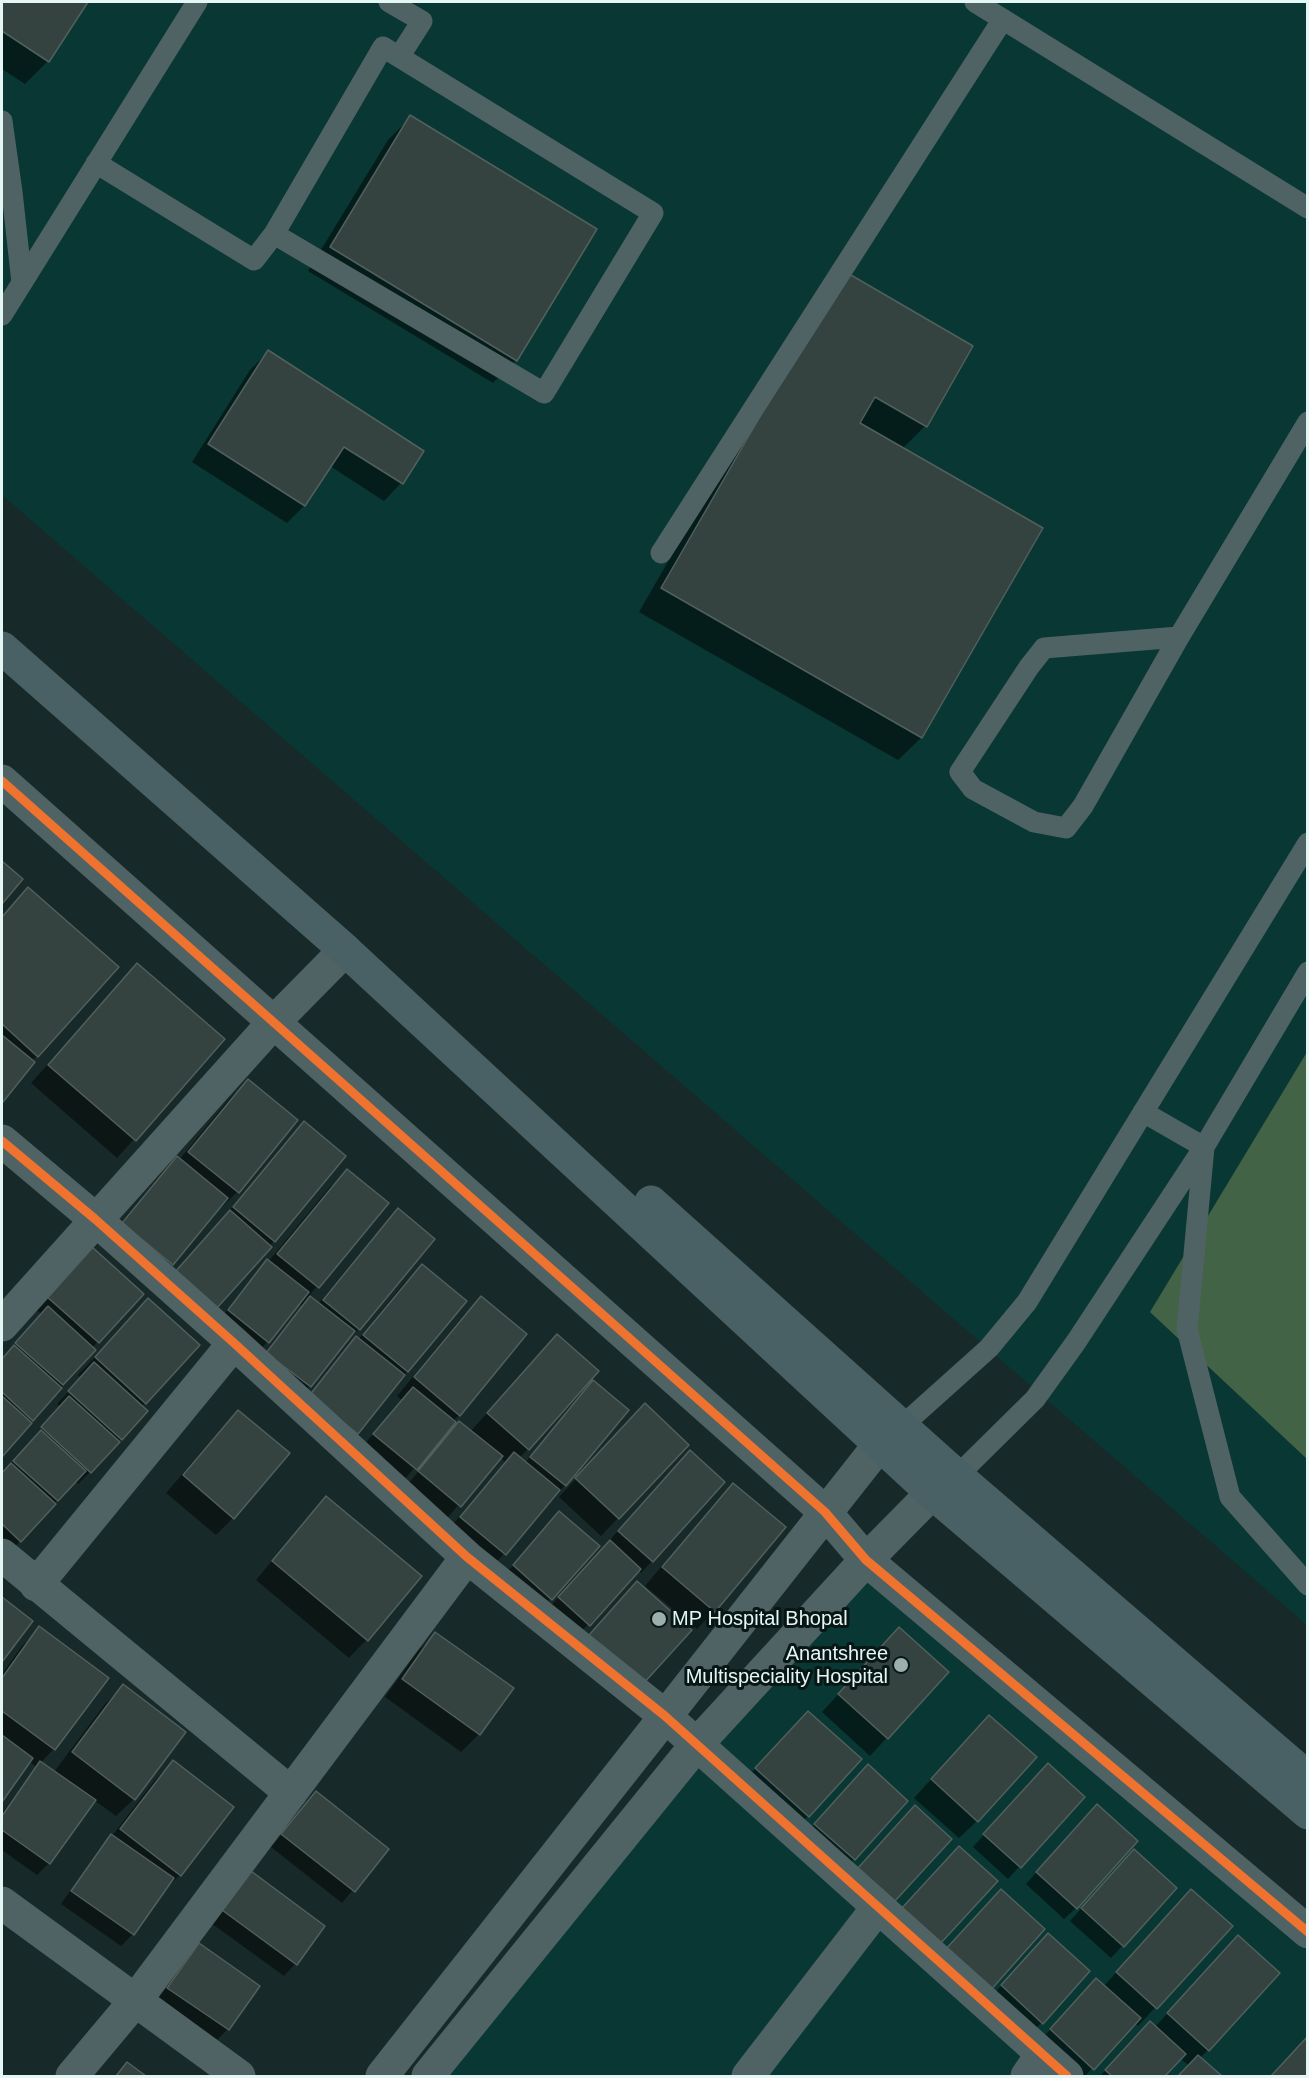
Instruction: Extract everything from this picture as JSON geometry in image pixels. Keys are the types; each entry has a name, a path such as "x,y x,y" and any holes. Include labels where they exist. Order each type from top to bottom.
{"main road":[{"path":"2,621 944,1484 1308,1813"},
{"path":"2,648 891,1435"},
{"path":"944,1484 1308,1778"}],"street":[{"path":"2,781 825,1512 866,1560 1308,1932"},
{"path":"2,1325 273,1023 345,950"},
{"path":"2,1141 95,1219 234,1343 466,1557 697,1744 878,1907 1034,2065 1067,2076"},
{"path":"36,1585 234,1343"},
{"path":"382,2076 825,1512 891,1435"},
{"path":"428,2076 697,1744 866,1560 944,1484"},
{"path":"2,1555 291,1793"},
{"path":"72,2076 135,2001 466,1557"},
{"path":"2,1903 239,2076"},
{"path":"748,2076 878,1907"}],"lane":[{"path":"2,315 197,2"},
{"path":"389,2 422,21 399,57"},
{"path":"975,2 1308,208"},
{"path":"661,553 1003,19"},
{"path":"96,163 254,260 274,234 383,47 653,213 544,393 274,234"},
{"path":"2,121 22,283"},
{"path":"1179,637 1044,648 960,772 974,789 1035,822 1066,828 1083,806 1179,637 1308,422"},
{"path":"891,1435 989,1348 1027,1302 1308,843"},
{"path":"944,1484 1035,1399 1076,1342 1204,1147 1308,972"},
{"path":"1143,1112 1204,1147"},
{"path":"1204,1147 1186,1329 1230,1497 1308,1585"}],"shaded area":[{"path":"2,2 1307,2 1307,1625 2,495"},
{"path":"1307,1052 1307,1459 1150,1312"},
{"path":"866,1560 1307,1932 1307,2076 430,2076"}],"building":[{"path":"2,2 88,2 49,62 2,31"},
{"path":"410,115 597,229 517,361 330,247"},
{"path":"844,271 973,346 927,427 875,397 860,423 1043,528 922,738 661,588"},
{"path":"268,350 424,451 403,484 344,447 305,506 208,444"},
{"path":"2,861 23,879 2,904"},
{"path":"28,887 119,967 38,1057 2,1024 2,917"},
{"path":"137,963 225,1039 136,1141 48,1065"},
{"path":"2,1035 35,1062 3,1102 2,1100"},
{"path":"248,1079 298,1120 239,1193 188,1152"},
{"path":"304,1121 346,1156 275,1242 233,1207"},
{"path":"177,1156 228,1198 173,1265 122,1223"},
{"path":"347,1169 389,1203 319,1288 277,1254"},
{"path":"398,1208 435,1239 360,1330 323,1300"},
{"path":"230,1210 272,1247 216,1309 175,1272"},
{"path":"91,1246 144,1294 99,1343 46,1296"},
{"path":"267,1259 309,1292 269,1343 228,1310"},
{"path":"422,1264 467,1301 408,1372 363,1335"},
{"path":"310,1296 355,1331 311,1387 266,1353"},
{"path":"481,1296 527,1334 460,1416 414,1377"},
{"path":"148,1298 200,1345 146,1404 95,1357"},
{"path":"48,1306 96,1350 63,1385 15,1343"},
{"path":"557,1334 599,1371 529,1450 487,1413"},
{"path":"356,1336 405,1375 358,1434 309,1396"},
{"path":"14,1345 62,1388 33,1421 2,1392 2,1359"},
{"path":"94,1362 148,1411 122,1440 68,1391"},
{"path":"593,1380 629,1410 566,1486 530,1457"},
{"path":"413,1387 456,1422 417,1470 373,1434"},
{"path":"2,1396 32,1423 2,1457"},
{"path":"69,1396 120,1442 91,1473 41,1427"},
{"path":"645,1403 689,1445 619,1519 575,1478"},
{"path":"238,1410 290,1453 234,1519 183,1475"},
{"path":"459,1421 503,1456 461,1507 418,1471"},
{"path":"41,1430 86,1471 58,1501 13,1461"},
{"path":"690,1450 725,1482 653,1562 618,1531"},
{"path":"514,1452 560,1490 506,1555 460,1517"},
{"path":"11,1463 56,1504 21,1542 2,1524 2,1473"},
{"path":"733,1483 786,1527 715,1612 662,1567"},
{"path":"326,1496 422,1576 368,1641 272,1561"},
{"path":"559,1511 600,1546 552,1600 513,1565"},
{"path":"610,1540 641,1569 590,1626 558,1597"},
{"path":"637,1581 692,1630 643,1684 589,1635"},
{"path":"2,1597 33,1621 2,1662"},
{"path":"39,1626 109,1678 55,1750 2,1711 2,1678"},
{"path":"899,1627 949,1672 888,1739 838,1694"},
{"path":"435,1632 514,1688 480,1735 402,1679"},
{"path":"123,1684 186,1732 135,1800 72,1752"},
{"path":"808,1711 862,1759 809,1817 755,1768"},
{"path":"989,1715 1037,1757 978,1822 931,1779"},
{"path":"2,1735 33,1758 2,1802"},
{"path":"173,1760 234,1807 181,1876 120,1829"},
{"path":"40,1761 96,1800 50,1864 2,1830 2,1816"},
{"path":"1048,1763 1085,1797 1021,1868 983,1834"},
{"path":"868,1764 908,1801 855,1860 814,1824"},
{"path":"316,1791 389,1849 355,1892 281,1834"},
{"path":"1097,1804 1138,1841 1077,1909 1036,1872"},
{"path":"915,1805 952,1839 895,1901 858,1868"},
{"path":"111,1834 174,1878 134,1935 71,1891"},
{"path":"959,1846 998,1881 940,1944 901,1909"},
{"path":"1134,1849 1177,1888 1124,1947 1081,1908"},
{"path":"251,1871 325,1926 297,1965 222,1910"},
{"path":"1001,1889 1045,1929 989,1992 944,1951"},
{"path":"1191,1889 1233,1926 1157,2009 1116,1972"},
{"path":"1048,1933 1090,1971 1043,2024 1001,1985"},
{"path":"1238,1935 1280,1973 1209,2051 1167,2013"},
{"path":"199,1943 260,1986 229,2030 167,1988"},
{"path":"1096,1978 1141,2018 1094,2070 1050,2029"},
{"path":"1150,2021 1186,2054 1165,2076 1112,2076 1105,2070"},
{"path":"1308,2036 1308,2076 1271,2076"},
{"path":"1198,2055 1222,2076 1178,2076"},
{"path":"127,2062 146,2076 116,2076"}],"cycle path":[{"path":"2,781 825,1512 866,1560 1308,1932"},
{"path":"2,1141 95,1219 234,1343 467,1557 665,1716 1067,2076"}],"place":[{"name":"MP Hospital Bhopal","path":"659,1619"},
{"name":"Anantshree Multispeciality Hospital","path":"901,1665"}]}
